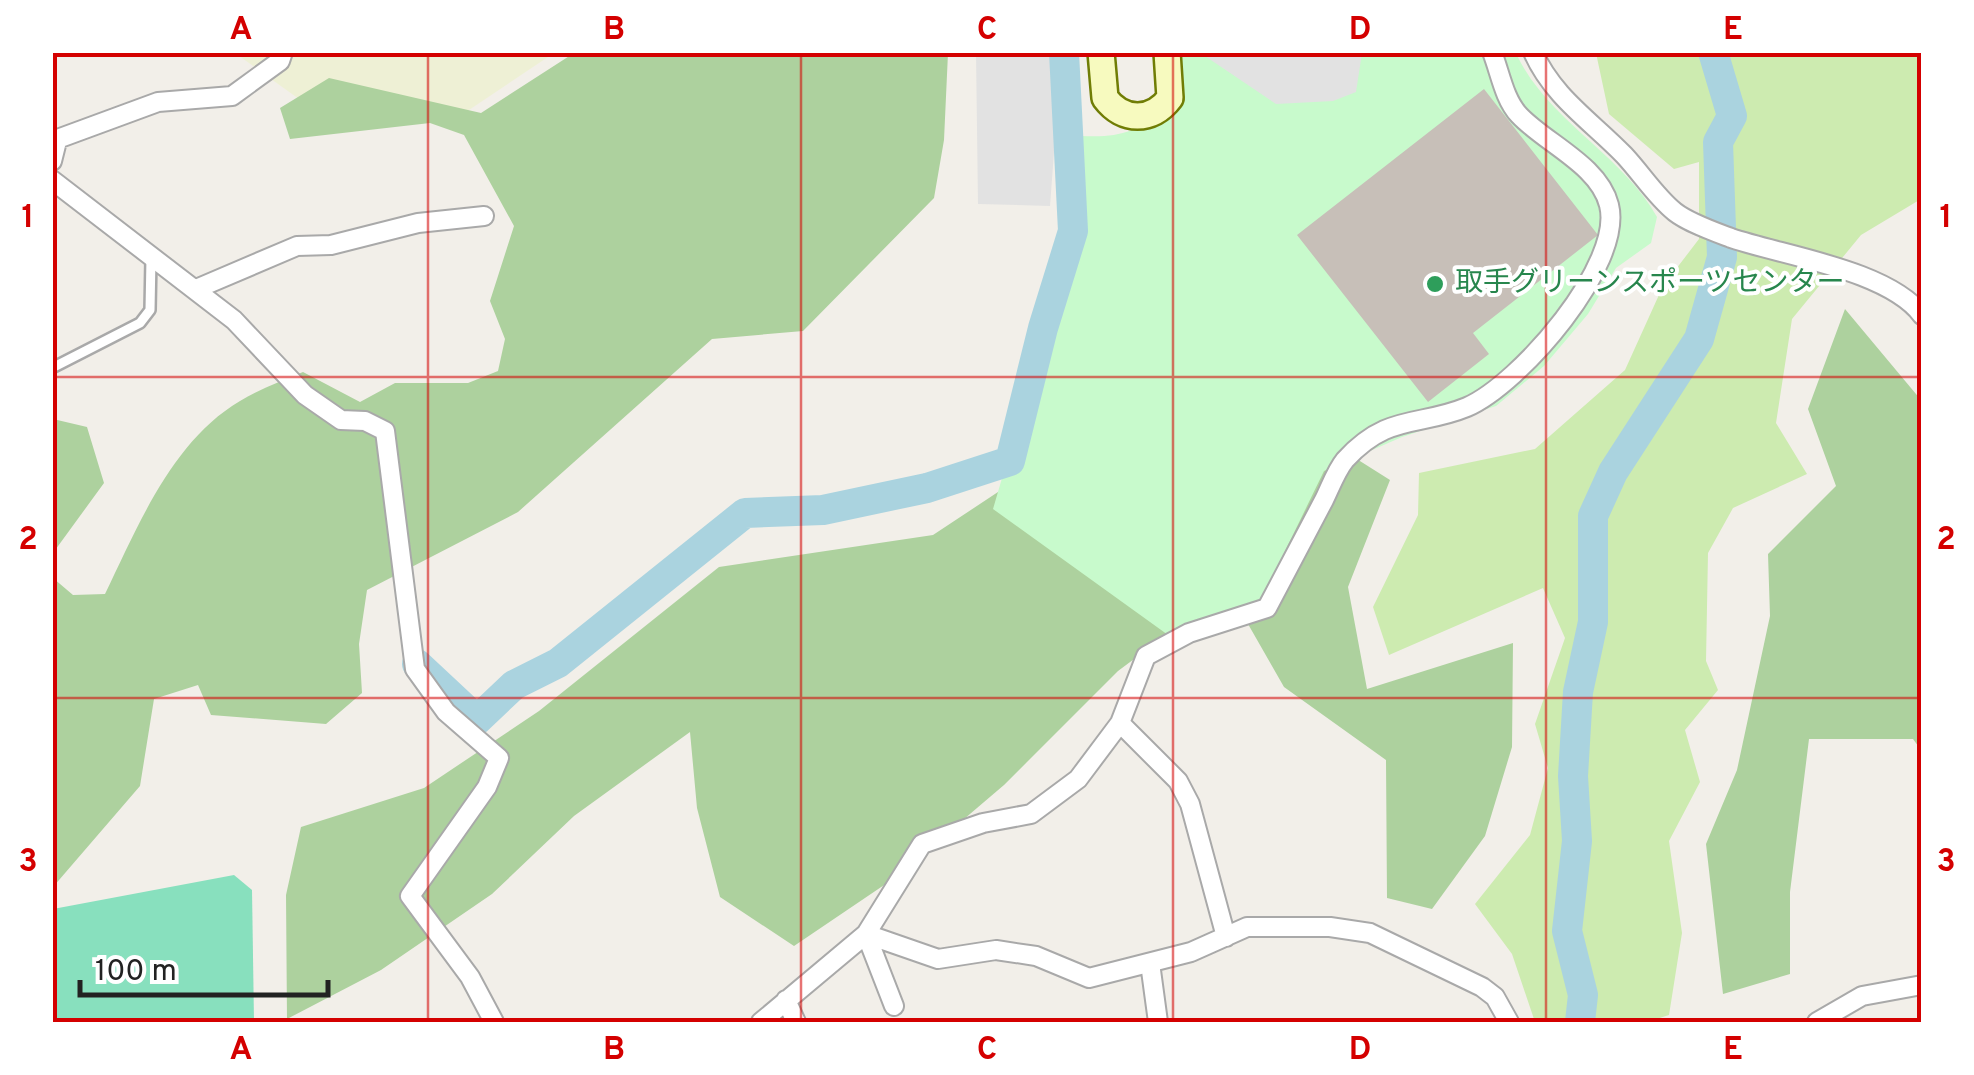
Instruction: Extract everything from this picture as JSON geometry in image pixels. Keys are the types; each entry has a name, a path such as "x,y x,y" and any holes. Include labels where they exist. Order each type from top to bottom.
{"street":[{"path":"52,160 55,141 158,102 232,96 280,61 283,52"},
{"path":"1100,52 1105,98 1129,116 1143,117 1170,98 1167,52"},
{"path":"761,1022 866,934 922,844 1041,808 1078,780 1120,723 1146,656 1189,633 1268,608 1344,461 1398,421 1466,407 1491,392 1545,345 1580,294 1611,226 1609,204 1602,188 1586,171 1516,113 1492,52"},
{"path":"1533,52 1544,76 1562,97 1676,213 1730,237 1860,277 1906,299 1922,315"},
{"path":"52,180 234,320 305,396 341,420 366,421 385,431 414,669 446,712 500,758 487,788 410,896 470,978 494,1022"},
{"path":"196,288 297,246 331,245 418,223 484,216"},
{"path":"1120,723 1178,781 1190,804 1226,936"},
{"path":"866,934 938,959 996,950 1036,956 1089,978 1150,963 1247,927 1370,933 1482,987 1495,997 1509,1022"},
{"path":"866,934 894,1006"},
{"path":"1150,963 1158,1022"},
{"path":"1817,1022 1862,996 1922,986"},
{"path":"786,1000 796,1022"}],"lane":[{"path":"52,368 140,323 150,310 151,256"}],"green space":[{"path":"235,53 554,53 460,116 299,99"},
{"path":"574,53 948,53 944,140 934,198 803,331 712,339 518,512 367,590 359,644 362,693 326,724 211,715 198,685 154,699 140,786 53,887 52,780 57,775 52,768 53,578 73,595 105,594 144,514 176,462 216,418 263,389 303,372 360,402 395,383 468,383 498,371 505,339 490,301 514,226 464,135 430,123 290,139 280,108 329,78 481,113"},
{"name":"取手グリーンスポーツセンター","path":"1177,53 1516,53 1546,98 1625,174 1657,217 1651,243 1616,268 1588,314 1544,366 1496,406 1402,437 1324,471 1254,615 1175,640 993,509 1070,245 1067,135 1122,133 1172,109"},
{"path":"1596,53 1921,53 1921,199 1861,235 1792,319 1776,423 1807,474 1733,508 1708,553 1706,661 1718,690 1685,730 1700,782 1669,841 1682,933 1669,1015 1647,1022 1535,1022 1512,954 1475,904 1530,835 1548,768 1535,724 1565,638 1543,588 1389,655 1373,607 1418,515 1419,473 1535,449 1625,370 1663,286 1699,239 1699,162 1674,169 1609,114"},
{"path":"1845,309 1921,400 1921,750 1913,739 1809,739 1790,892 1790,974 1723,994 1706,844 1737,770 1770,616 1768,554 1836,486 1808,409"},
{"path":"1184,350 1390,480 1348,587 1367,689 1513,643 1512,747 1485,836 1432,909 1387,898 1386,760 1284,687 1228,589 1118,671 1004,785 896,877 794,946 720,897 697,808 690,732 574,816 492,894 381,970 287,1019 286,895 301,827 424,788 539,711 719,567 933,535 1048,459"},
{"path":"53,419 87,427 104,483 53,553"},
{"path":"234,875 252,890 254,1022 53,1022 53,909"}],"shaded area":[{"path":"1199,52 1362,53 1356,92 1333,101 1276,104"},
{"path":"976,53 1050,53 1055,139 1050,206 978,204"}],"building":[{"name":"取手グリーンスポーツセンター","path":"1484,89 1598,235 1473,333 1489,354 1428,402 1297,235"}],"waterway":[{"path":"417,664 477,720 514,685 558,663 745,513 823,510 927,488 1010,461 1043,328 1073,231 1064,52"},
{"path":"1580,1022 1583,995 1567,931 1577,841 1573,776 1578,692 1593,622 1593,516 1613,472 1699,339 1722,257 1718,142 1732,116 1713,52"}],"place":[{"name":"取手グリーンスポーツセンター","path":"1435,284"}]}
